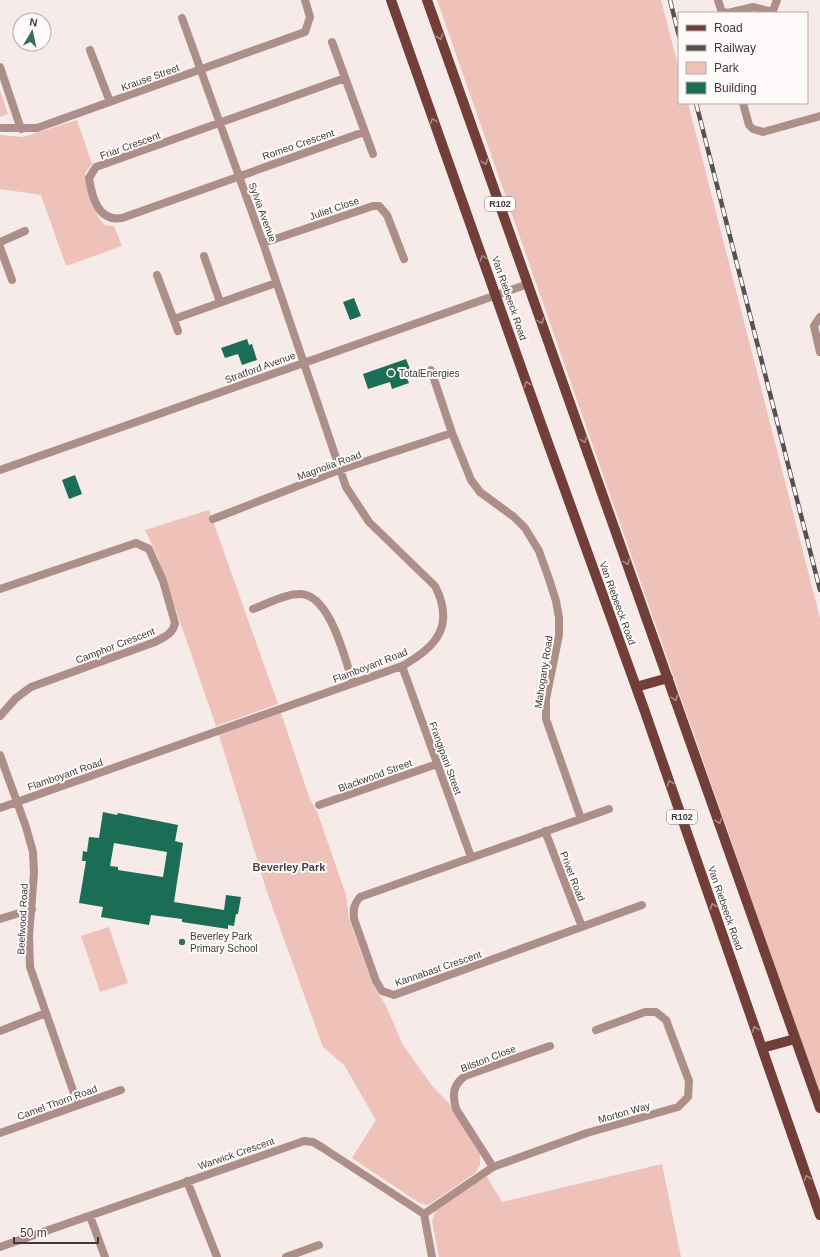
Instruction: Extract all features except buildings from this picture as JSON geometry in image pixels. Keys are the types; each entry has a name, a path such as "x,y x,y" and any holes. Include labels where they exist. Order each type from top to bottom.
{"main road":[{"name":"Van Riebeeck Road","path":"391,0 496,294 542,428 636,687 820,1215"},
{"name":"R102","path":"428,0 820,1108"},
{"path":"636,687 668,678"},
{"path":"762,1048 796,1038"}],"street":[{"name":"Krause Street","path":"0,128 37,128 305,32 310,17 305,0"},
{"path":"718,0 721,12"},
{"path":"732,12 753,7 772,12 777,0"},
{"name":"Sylvia Avenue","path":"182,18 263,243 303,363"},
{"path":"332,42 373,154"},
{"path":"90,50 110,102"},
{"path":"0,67 21,129"},
{"path":"220,123 345,78"},
{"path":"743,104 749,125 757,131 763,132 820,116"},
{"name":"Friar Crescent","path":"220,123 96,167 90,178 97,204 104,216 109,218 122,218 239,175"},
{"name":"Romeo Crescent","path":"239,175 364,132"},
{"name":"Juliet Close","path":"263,243 373,206 379,206 387,215 404,259"},
{"path":"0,242 25,231"},
{"path":"0,247 12,280"},
{"path":"204,256 220,302"},
{"path":"157,274 178,331"},
{"path":"174,319 276,283"},
{"name":"Stratford Avenue","path":"0,470 496,294 528,284"},
{"path":"820,317 814,326 820,352"},
{"name":"Flamboyant Road","path":"0,808 402,666 423,655 433,644 439,635 444,610 442,598 436,586 369,522 352,499 339,470 303,363"},
{"name":"Mahogany Road","path":"431,370 452,433 474,485 491,501 514,517 532,536 552,586 559,618 559,635 546,700 546,719 581,819"},
{"name":"Magnolia Road","path":"213,519 339,470 452,433"},
{"name":"Camphor Crescent","path":"0,589 136,543 149,549 163,581 175,623 174,628 168,636 155,642 31,687 16,698 0,716"},
{"path":"252,609 291,595 301,594 310,596 317,601 324,609 330,621 353,683"},
{"name":"Frangipani Street","path":"402,666 471,857"},
{"name":"Beefwood Road","path":"0,754 33,852 34,873 29,936 30,967 78,1105"},
{"name":"Blackwood Street","path":"319,806 437,764"},
{"name":"Kannabast Crescent","path":"609,809 360,897 355,903 353,910 354,919 376,981 382,991 394,995 642,906"},
{"name":"Privet Road","path":"545,831 582,927"},
{"path":"0,919 32,909"},
{"name":"Morton Way","path":"424,1214 493,1167 587,1133 678,1108 688,1097 689,1081 666,1020 656,1012 645,1012 596,1030"},
{"path":"0,1031 46,1013"},
{"name":"Bilston Close","path":"493,1167 456,1109 453,1099 454,1089 458,1082 465,1076 550,1046"},
{"name":"Camel Thorn Road","path":"0,1133 121,1090"},
{"name":"Warwick Crescent","path":"0,1247 295,1143 308,1142 323,1148 424,1214"},
{"path":"187,1181 216,1257"},
{"path":"424,1214 432,1257"},
{"path":"90,1216 105,1257"},
{"path":"286,1257 318,1245"}],"green space":[{"path":"437,0 661,0 678,65 678,104 688,104 820,618 820,1095"},
{"path":"0,91 8,114 0,117"},
{"path":"77,120 92,164 85,173 86,184 91,199 97,214 103,223 114,226 122,246 66,266 41,195 0,189 0,135 23,137"},
{"path":"209,510 278,704 216,726 157,555 145,530"},
{"path":"281,713 309,797 318,814 346,895 349,919 373,985 386,1006 403,1045 433,1087 449,1103 480,1155 480,1165 475,1173 430,1204 426,1205 418,1202 352,1158 376,1120 344,1065 323,1047 268,895 219,735"},
{"path":"109,927 128,983 100,992 81,936"},
{"path":"662,1164 681,1257 439,1257 432,1221 436,1209 486,1175 502,1202"}],"railway":[{"path":"670,0 678,32"},
{"path":"696,104 820,590"}],"place":[{"name":"TotalEnergies","path":"391,373"},
{"name":"Beverley Park Primary School","path":"182,942"}],"district":[{"name":"Beverley Park","path":"289,867"}]}
